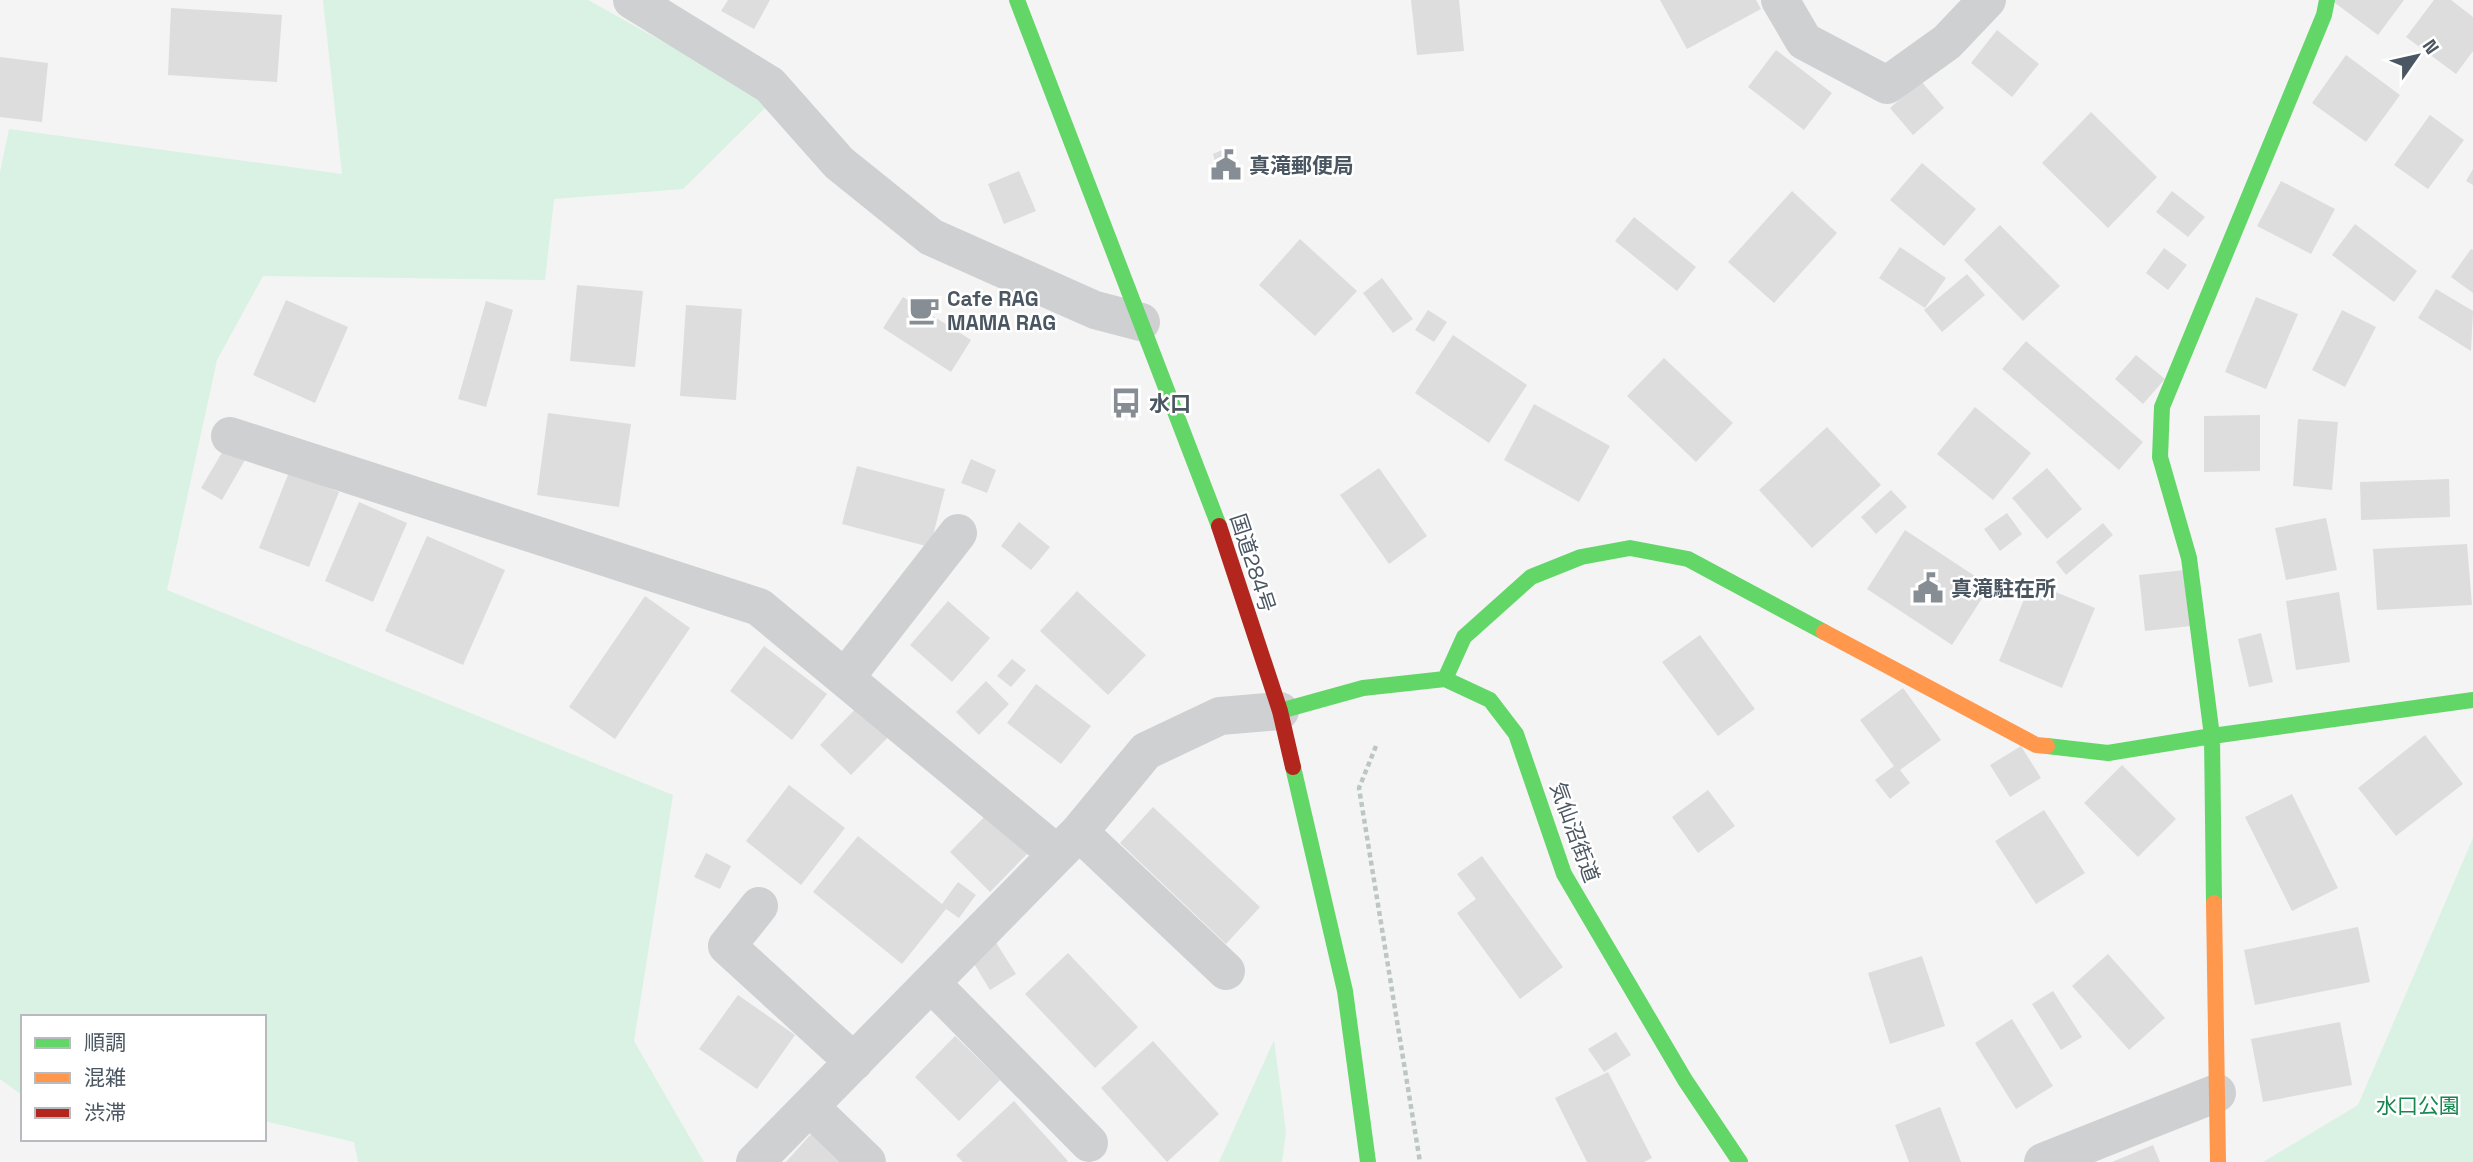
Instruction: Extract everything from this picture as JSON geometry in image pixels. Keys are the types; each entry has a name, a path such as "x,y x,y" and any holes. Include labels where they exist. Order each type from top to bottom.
{"main road":[{"name":"国道284号","path":"1017,0 1209,497 1280,711 1345,991 1368,1162"},
{"path":"2218,1162 2212,736 2189,558 2160,457 2162,407 2324,15 2327,0"},
{"path":"1280,711 1363,688 1445,679 1464,636 1531,577 1581,557 1630,548 1688,559 2036,745 2108,753 2473,700"},
{"name":"気仙沼街道","path":"1445,679 1490,700 1516,734 1564,874 1685,1080 1741,1162"}],"street":[{"path":"632,0 771,85 839,163 931,237 1095,310 1141,322"},
{"path":"1780,0 1804,41 1887,85 1947,42 1987,0"},
{"path":"230,436 759,607 845,678 1068,843 1226,971"},
{"path":"845,678 958,533"},
{"path":"755,1162 1068,843 1146,751 1220,716 1280,711"},
{"path":"759,906 727,946 854,1062"},
{"path":"931,983 1089,1143"},
{"path":"2043,1162 2217,1093"},
{"path":"810,1107 867,1162"}],"path":[{"path":"1376,746 1359,788 1420,1162"}],"green space":[{"path":"323,0 588,0 771,102 683,189 554,199 545,280 263,276 217,360 167,590 673,795 634,1041 704,1162 358,1162 354,1142 266,1121 266,1015 21,1015 21,1095 0,1079 0,172 9,129 342,174"},
{"name":"水口公園","path":"2473,838 2473,1162 2263,1162 2358,1105"},
{"path":"1274,1040 1286,1132 1282,1162 1219,1162"}],"building":[{"path":"728,0 770,0 754,29 721,11"},
{"path":"1411,0 1459,0 1464,51 1417,55"},
{"path":"1660,0 1756,0 1761,9 1687,49"},
{"path":"2331,0 2404,0 2378,35"},
{"path":"2434,0 2451,0 2473,17 2473,51 2456,74 2406,37"},
{"path":"171,8 282,15 277,82 168,75"},
{"path":"1997,30 2039,64 2012,97 1971,63"},
{"path":"1776,50 1832,93 1804,130 1748,87"},
{"path":"2346,55 2400,95 2366,142 2312,103"},
{"path":"0,57 48,63 42,122 0,117"},
{"path":"1921,81 1944,108 1913,135 1890,108"},
{"path":"2091,112 2157,177 2108,228 2042,163"},
{"path":"2430,115 2464,140 2428,189 2394,165"},
{"path":"1229,147 1240,175 1221,183 1213,154"},
{"path":"1922,163 1976,209 1944,246 1890,200"},
{"path":"2473,169 2473,185 2466,181"},
{"path":"1019,171 1036,211 1004,224 988,184"},
{"path":"2281,181 2335,209 2311,254 2257,226"},
{"path":"1792,191 1837,233 1774,303 1728,262"},
{"path":"2172,191 2205,217 2188,237 2156,212"},
{"path":"1634,217 1696,267 1677,291 1615,241"},
{"path":"2355,224 2417,271 2394,302 2332,255"},
{"path":"2000,225 2060,286 2023,321 1964,260"},
{"path":"1300,239 1357,291 1315,336 1259,285"},
{"path":"1900,247 1946,278 1925,308 1879,278"},
{"path":"2164,248 2187,265 2168,290 2146,273"},
{"path":"2471,249 2473,250 2473,293 2451,277"},
{"path":"1967,274 1985,295 1942,332 1924,310"},
{"path":"1382,278 1413,319 1393,333 1363,293"},
{"path":"577,285 643,291 635,367 570,361"},
{"path":"2436,289 2473,311 2471,351 2418,318"},
{"path":"903,297 971,340 951,372 883,328"},
{"path":"2256,297 2298,314 2266,389 2225,372"},
{"path":"286,300 348,327 315,403 253,375"},
{"path":"486,301 513,310 486,407 458,399"},
{"path":"686,305 742,309 736,400 680,396"},
{"path":"1428,310 1447,322 1434,342 1415,330"},
{"path":"2342,310 2376,327 2345,387 2312,370"},
{"path":"1453,335 1527,385 1489,443 1415,393"},
{"path":"2026,341 2143,442 2119,470 2002,369"},
{"path":"2136,355 2165,379 2143,404 2115,379"},
{"path":"1664,358 1733,423 1696,462 1627,396"},
{"path":"1534,404 1610,446 1579,502 1504,460"},
{"path":"1975,407 2031,453 1993,500 1937,454"},
{"path":"548,413 631,424 619,507 537,495"},
{"path":"2260,415 2260,471 2204,472 2204,416"},
{"path":"2298,419 2338,422 2332,490 2293,486"},
{"path":"1827,427 1881,485 1812,548 1759,490"},
{"path":"233,434 253,446 222,500 201,488"},
{"path":"971,459 996,470 987,493 961,483"},
{"path":"857,466 945,489 930,547 842,524"},
{"path":"1379,468 1427,536 1389,564 1340,495"},
{"path":"2047,468 2082,509 2047,539 2012,498"},
{"path":"289,472 339,492 309,567 259,548"},
{"path":"2449,479 2450,517 2361,520 2360,482"},
{"path":"1891,490 1907,507 1876,534 1861,517"},
{"path":"359,502 407,523 373,602 325,581"},
{"path":"2007,513 2022,534 2000,551 1984,529"},
{"path":"2326,518 2337,570 2286,580 2275,528"},
{"path":"1019,522 1050,547 1031,570 1001,546"},
{"path":"2103,523 2113,535 2066,575 2056,562"},
{"name":"真滝駐在所","path":"1905,530 1990,586 1952,645 1867,589"},
{"path":"427,536 505,570 463,665 385,631"},
{"path":"2467,544 2472,605 2377,610 2373,549"},
{"path":"2185,570 2191,626 2145,631 2139,575"},
{"path":"2031,582 2095,608 2062,688 1999,661"},
{"path":"1077,591 1146,655 1108,695 1040,631"},
{"path":"2339,592 2350,662 2296,670 2286,601"},
{"path":"645,596 690,628 615,739 569,707"},
{"path":"948,601 990,638 952,682 910,645"},
{"path":"2261,633 2273,682 2249,687 2238,639"},
{"path":"1700,635 1755,709 1718,736 1662,662"},
{"path":"764,646 827,694 792,740 730,691"},
{"path":"1012,659 1026,670 1011,687 997,676"},
{"path":"986,681 1009,704 979,735 956,712"},
{"path":"1036,684 1091,726 1061,764 1007,723"},
{"path":"1903,688 1941,740 1900,770 1910,783 1890,799 1875,780 1894,766 1860,720"},
{"path":"868,696 899,726 851,775 820,745"},
{"path":"2425,735 2463,784 2396,836 2358,788"},
{"path":"2021,746 2041,778 2010,797 1990,765"},
{"path":"2122,765 2176,819 2138,857 2084,803"},
{"path":"789,785 845,828 801,885 746,841"},
{"path":"1708,790 1735,826 1698,853 1672,817"},
{"path":"2292,794 2338,888 2292,911 2245,817"},
{"path":"1153,807 1260,907 1226,944 1120,843"},
{"path":"991,810 1031,850 990,892 950,852"},
{"path":"2044,810 2085,873 2036,904 1995,841"},
{"path":"858,836 942,904 958,882 976,895 959,918 946,909 902,964 813,892"},
{"path":"706,853 731,866 720,889 694,877"},
{"path":"1482,856 1563,967 1520,999 1457,913 1476,899 1457,874"},
{"path":"2358,927 2370,982 2255,1005 2244,950"},
{"path":"993,938 1016,974 990,990 968,954"},
{"path":"1068,953 1138,1027 1095,1068 1025,994"},
{"path":"2108,954 2165,1018 2129,1050 2072,986"},
{"path":"1922,956 1945,1026 1890,1044 1868,973"},
{"path":"2053,991 2082,1037 2061,1050 2032,1004"},
{"path":"738,995 795,1035 757,1089 699,1049"},
{"path":"2012,1019 2053,1086 2016,1109 1975,1043"},
{"path":"2340,1022 2352,1085 2263,1102 2251,1039"},
{"path":"1616,1032 1631,1055 1604,1072 1588,1049"},
{"path":"955,1036 1000,1080 959,1121 915,1077"},
{"path":"1153,1041 1219,1114 1167,1162 1101,1088"},
{"path":"1608,1072 1652,1158 1644,1162 1587,1162 1555,1098"},
{"path":"1014,1101 1068,1161 963,1162 956,1155"},
{"path":"1940,1107 1961,1162 1909,1162 1895,1125"},
{"path":"811,1134 842,1162 786,1162"},
{"path":"2153,1145 2160,1162 2112,1162"}],"traffic: fast":[{"path":"1017,0 1219,526"},
{"path":"2214,903 2212,736 2189,558 2160,457 2162,407 2324,15 2327,0"},
{"path":"1445,679 1464,637 1531,577 1581,557 1630,548 1688,559 1824,632"},
{"path":"1280,711 1363,688 1445,679 1490,700 1516,734 1564,874 1685,1080 1740,1162"},
{"path":"2047,746 2108,753 2473,700"},
{"path":"1293,767 1345,991 1368,1162"}],"traffic: slow":[{"path":"1824,632 2036,745 2047,746"},
{"path":"2214,903 2218,1162"}],"traffic: jam":[{"path":"1219,526 1280,711 1293,767"}],"place":[{"name":"真滝郵便局","path":"1226,165"},
{"name":"Cafe RAG MAMA RAG","path":"924,310"},
{"name":"水口","path":"1126,403"},
{"name":"真滝駐在所","path":"1928,588"}]}
